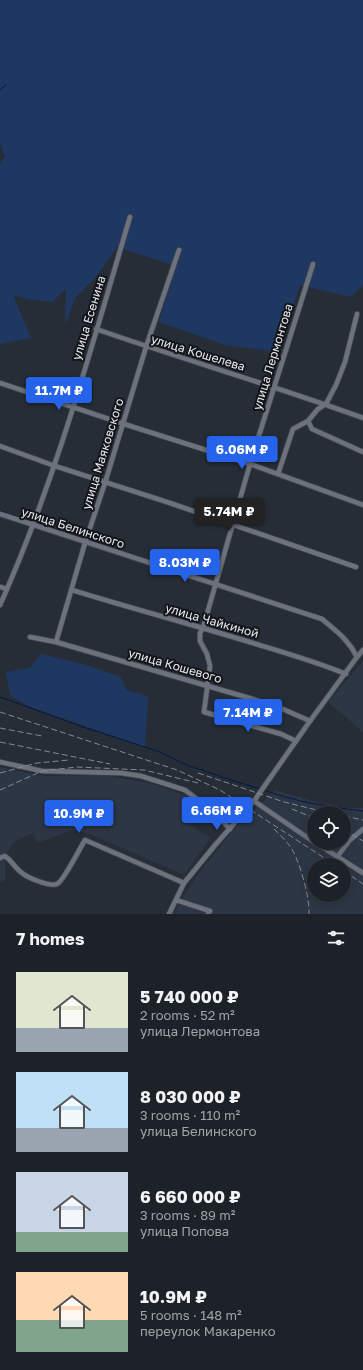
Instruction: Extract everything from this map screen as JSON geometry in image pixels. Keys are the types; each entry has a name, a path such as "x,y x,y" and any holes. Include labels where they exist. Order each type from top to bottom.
{"street":[{"name":"улица Есенина","path":"0,605 54,466 130,217"},
{"name":"улица Маяковского","path":"56,642 85,542 106,483 146,347 179,250"},
{"name":"улица Лермонтова","path":"296,741 281,734 204,712 210,666 207,654 200,641 200,633 203,628 216,585 250,464 313,264"},
{"path":"278,474 293,429 308,421 318,409 326,404 336,385 345,362 357,314"},
{"name":"улица Кошелева","path":"96,329 146,347 326,404 363,418"},
{"path":"0,383 250,464 363,505"},
{"path":"308,421 312,429 363,452"},
{"path":"0,446 54,466 232,524 356,567"},
{"name":"улица Белинского","path":"0,514 322,619 345,638 352,646 357,657"},
{"path":"0,587 7,589"},
{"name":"улица Чайкиной","path":"72,590 203,628 326,666 346,674"},
{"name":"улица Кошевого","path":"30,637 56,642 278,707 310,721"},
{"path":"169,914 184,883 254,801 310,721 363,650"},
{"path":"0,762 42,771 141,776 185,790 214,813 230,829"},
{"path":"254,801 307,837"},
{"path":"351,839 363,829"},
{"path":"0,858 5,856 10,859 18,870 24,875 45,883 56,885 59,884 66,874 85,840 184,883"},
{"path":"326,850 363,873"},
{"path":"337,857 342,850"},
{"path":"176,900 210,910 208,914"}],"shaded area":[{"path":"0,0 363,0 363,285 351,297 300,285 279,352 225,345 159,322 176,266 117,247 96,277 75,298 65,326 66,289 52,302 28,299 13,295 31,338 0,344 0,164 5,156 0,143"},
{"path":"41,654 83,664 121,677 126,690 148,696 145,747 28,706 10,695 6,672 30,668"},
{"path":"363,661 363,732 328,702"},
{"path":"0,767 42,776 105,775 154,784 187,796 183,806 191,813 185,821 211,837 184,875 92,835 73,830 37,843 33,833 14,842 5,856 5,880 0,882"},
{"path":"275,790 331,806 307,806 307,850 351,850 351,808 363,808 363,914 172,914 199,873 235,828"}],"waterway":[{"path":"0,90 6,85"},
{"path":"0,511 31,522"},
{"path":"0,697 83,727 160,752 187,765 261,789"},
{"path":"264,790 313,804 363,811"}],"railway":[{"path":"0,712 177,770 220,790 324,858"},
{"path":"0,728 42,736"},
{"path":"0,742 110,764"},
{"path":"0,773 37,763 69,760"},
{"path":"0,790 42,771 77,767 144,770 198,783"},
{"path":"198,773 284,802 307,808"},
{"path":"292,809 307,815"},
{"path":"351,817 363,820"},
{"path":"274,829 293,851 306,888 309,914"},
{"path":"351,834 363,841"},
{"path":"351,876 363,884"}]}
